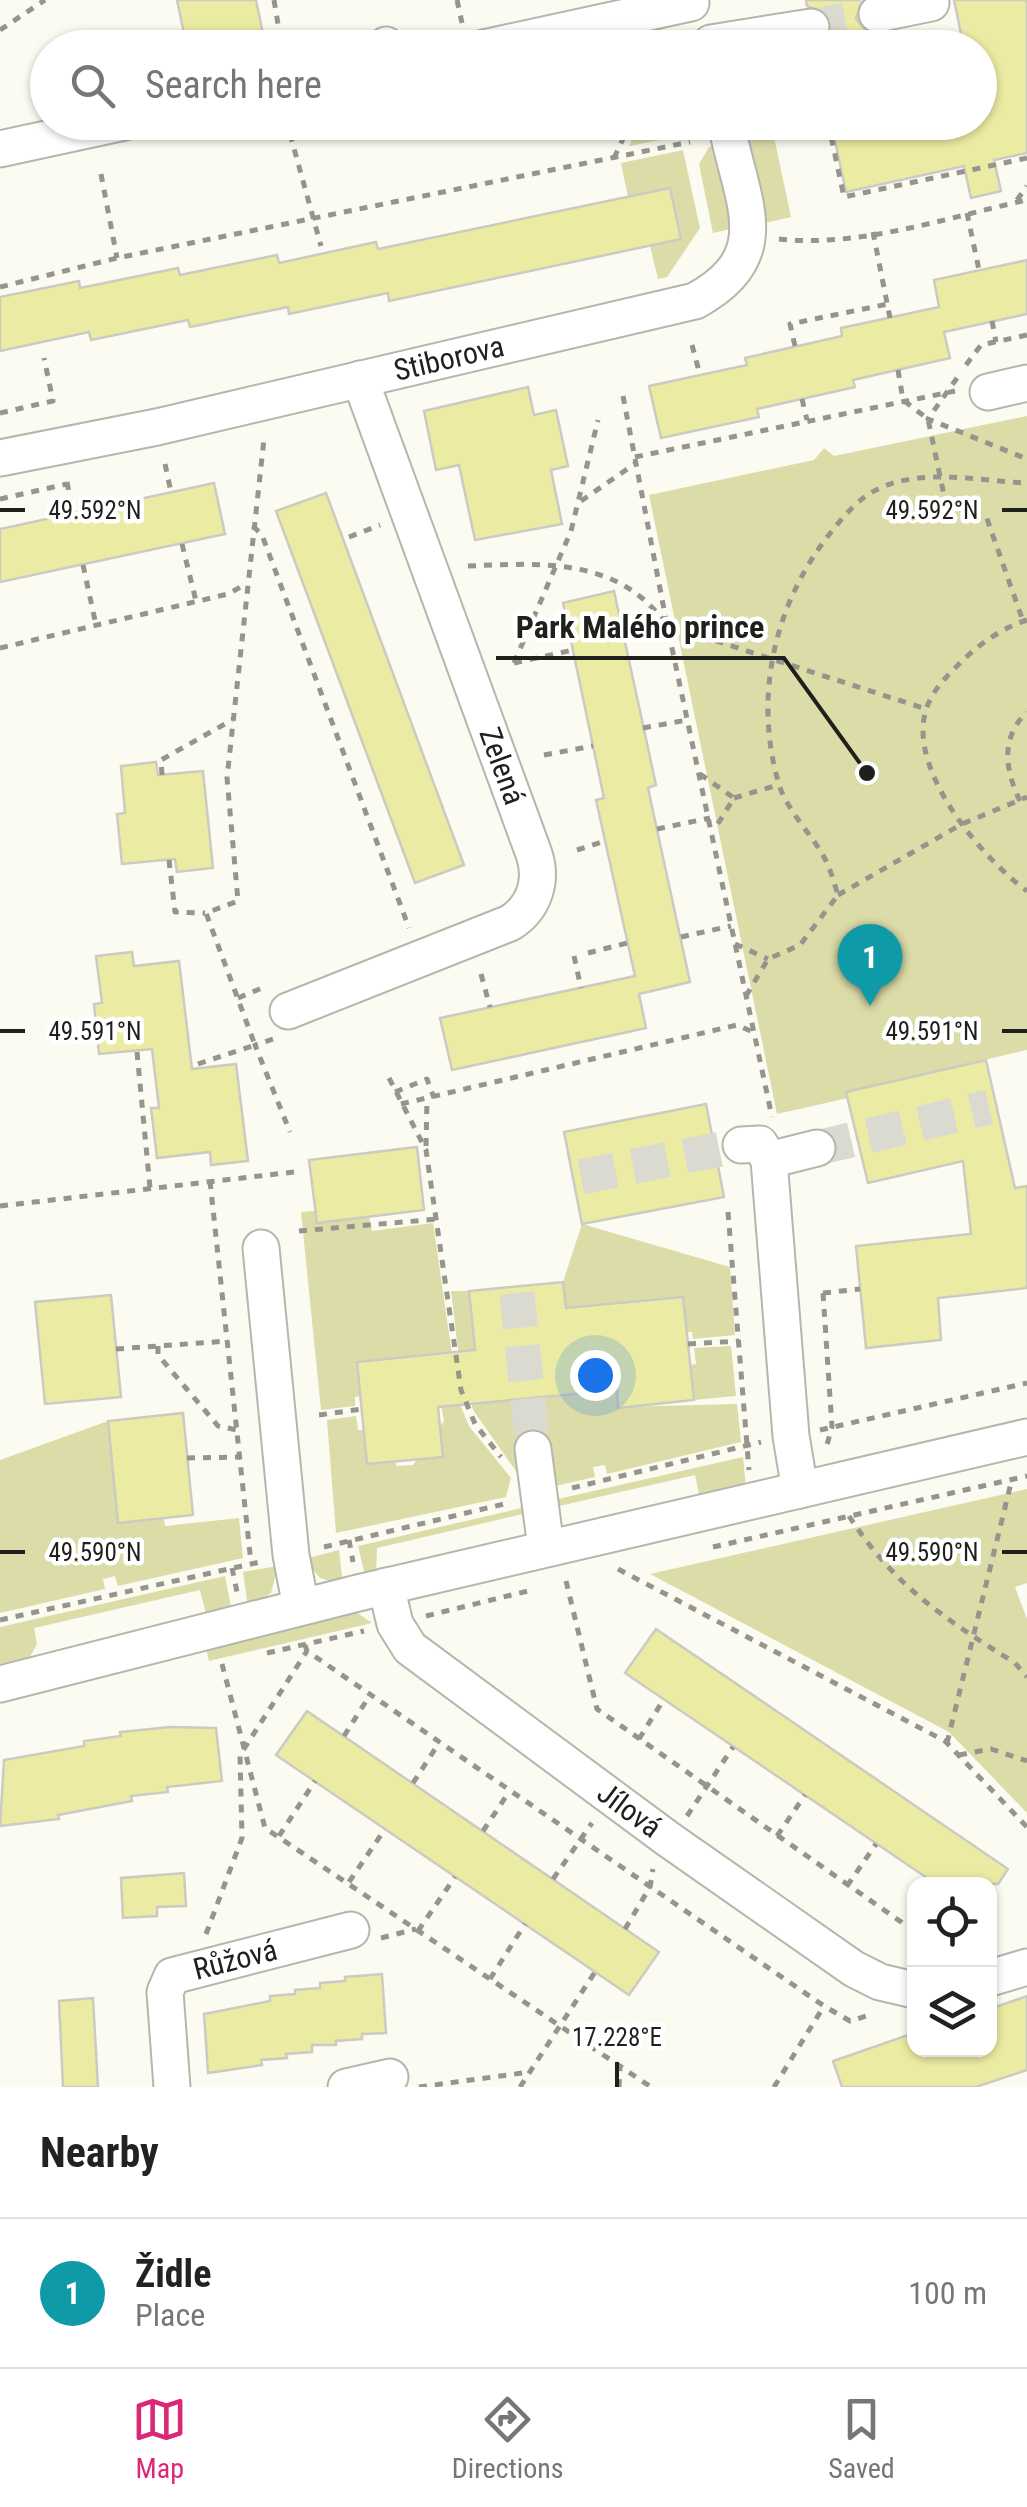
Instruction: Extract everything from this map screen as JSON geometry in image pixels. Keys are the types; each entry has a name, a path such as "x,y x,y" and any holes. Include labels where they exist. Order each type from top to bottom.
{"street":[{"path":"525,30 691,1 705,30"},
{"path":"877,14 931,3"},
{"path":"794,30 811,27"},
{"path":"0,149 42,140"},
{"name":"Stiborova","path":"0,458 157,428 695,302 736,271 750,240 730,140"},
{"name":"Zelená","path":"277,1012 510,923 529,906 537,880 534,854 360,378"},
{"path":"988,392 1027,384"},
{"path":"800,1490 762,1145 818,1148"},
{"path":"261,1248 292,1554 301,1607"},
{"path":"0,1684 386,1586 1027,1437"},
{"path":"522,1459 546,1548"},
{"name":"Jílová","path":"386,1586 395,1624 410,1648 668,1839 854,1969 880,1982 907,1988"},
{"name":"Růžová","path":"172,2087 165,1992 172,1976 358,1936"},
{"path":"997,1976 1027,1968"},
{"path":"346,2087 403,2082"}],"path":[{"path":"0,30 46,0"},
{"path":"274,0 279,30"},
{"path":"458,0 470,30"},
{"path":"292,140 321,246"},
{"path":"614,158 623,140"},
{"path":"832,140 844,197 1027,158"},
{"path":"0,287 117,258 690,142"},
{"path":"101,174 117,258"},
{"path":"1015,202 1027,186"},
{"path":"778,239 805,242 873,232 1027,200"},
{"path":"967,213 979,270"},
{"path":"873,232 890,318"},
{"path":"795,346 790,324 888,304"},
{"path":"992,321 996,342 1027,335"},
{"path":"692,345 700,376"},
{"path":"0,413 53,401 44,358"},
{"path":"898,370 904,400 928,419 1027,459"},
{"path":"578,503 635,460 948,390 928,419 937,478 945,500 961,510 986,516 1025,620 978,646 942,682 926,709 926,755 936,783 962,824 1008,877 1027,890"},
{"path":"623,396 753,1032 762,1145"},
{"path":"802,399 806,420"},
{"path":"572,650 514,663 578,503 598,420"},
{"path":"169,860 175,912 206,913 238,900 227,778 264,440"},
{"path":"166,464 171,492"},
{"path":"838,895 826,861 778,785 771,743 771,662 791,592 846,514 875,490 908,480 937,478 1027,483"},
{"path":"0,498 67,484 73,513"},
{"path":"253,526 262,535 410,931"},
{"path":"349,538 380,526"},
{"path":"182,544 196,601"},
{"path":"468,566 556,564 594,572 632,588 667,626 926,709"},
{"path":"83,565 96,625"},
{"path":"0,648 228,594 246,584"},
{"path":"623,634 667,626"},
{"path":"746,996 768,960 800,946 838,895 962,824 1023,799 1008,770 1008,740 1027,712"},
{"path":"162,775 161,760 232,720"},
{"path":"643,728 687,720"},
{"path":"544,755 593,746"},
{"path":"699,773 734,798"},
{"path":"712,832 734,798 778,785"},
{"path":"657,829 710,818"},
{"path":"577,850 606,841"},
{"path":"206,913 290,1132"},
{"path":"680,937 732,926"},
{"path":"588,953 628,943"},
{"path":"735,944 768,960"},
{"path":"574,956 581,988"},
{"path":"482,974 490,1008"},
{"path":"198,1064 256,1046 277,1012 238,998"},
{"path":"738,1025 748,1008"},
{"path":"402,1104 738,1025 753,1032"},
{"path":"137,1052 150,1189"},
{"path":"389,1078 426,1150"},
{"path":"395,1092 427,1079 430,1098 426,1150 461,1390 475,1424 522,1459"},
{"path":"0,1206 294,1172"},
{"path":"210,1182 252,1564"},
{"path":"728,1212 749,1474"},
{"path":"300,1242 299,1232 438,1219"},
{"path":"780,1296 860,1289"},
{"path":"823,1293 832,1428"},
{"path":"116,1349 228,1342"},
{"path":"688,1344 739,1342"},
{"path":"158,1346 158,1355 218,1426 238,1430"},
{"path":"819,1430 1027,1382"},
{"path":"319,1415 362,1408"},
{"path":"188,1458 240,1456"},
{"path":"695,1552 1027,1476"},
{"path":"947,1744 976,1640 1012,1479"},
{"path":"848,1516 879,1562 910,1593 1015,1663 1027,1676"},
{"path":"0,1620 292,1554"},
{"path":"601,1573 637,1565"},
{"path":"618,1569 947,1744 1027,1827"},
{"path":"411,1620 583,1577"},
{"path":"566,1581 596,1709 907,1926"},
{"path":"254,1656 306,1648 375,1628"},
{"path":"306,1648 824,2006 774,2087"},
{"path":"204,1938 242,1838 243,1750 306,1648"},
{"path":"237,1660 220,1664 265,1828 651,2087"},
{"path":"344,1736 370,1695"},
{"path":"639,1739 664,1699"},
{"path":"413,1783 440,1743"},
{"path":"676,1826 708,1788 734,1747"},
{"path":"959,1755 991,1750 1027,1761"},
{"path":"279,1836 316,1781"},
{"path":"483,1831 510,1792"},
{"path":"777,1836 804,1795"},
{"path":"553,1879 596,1816"},
{"path":"349,1882 384,1828"},
{"path":"846,1886 876,1844"},
{"path":"358,1936 417,1930 455,1876"},
{"path":"625,1929 650,1887"},
{"path":"490,1979 526,1924"},
{"path":"520,2087 594,1972"},
{"path":"619,2087 620,2066"},
{"path":"403,2082 530,2072"},
{"path":"782,2074 788,2087"}],"green space":[{"path":"632,140 660,140 629,146"},
{"path":"747,140 775,140 791,217 765,223"},
{"path":"719,144 735,228 713,233 699,164 709,147"},
{"path":"683,150 700,228 667,277 658,279 650,246 681,239 671,188 628,197 621,163"},
{"path":"1027,416 1027,1050 847,1092 848,1098 777,1114 649,495 814,460 824,448 834,456"},
{"path":"315,1211 317,1223 369,1216 372,1231 433,1223 459,1402 469,1426 511,1478 506,1497 336,1533 327,1420 356,1416 358,1430 364,1430 368,1464 395,1462 397,1466 413,1465 444,1421 432,1354 357,1362 360,1396 355,1397 355,1406 321,1410 301,1212"},
{"path":"582,1224 730,1267 735,1335 693,1339 692,1332 687,1332 683,1297 608,1304 618,1407 737,1404 741,1442 607,1474 605,1465 593,1467 595,1477 542,1489 538,1397 574,1394 563,1282"},
{"path":"451,1291 469,1291 518,1399 530,1491 473,1410 460,1366"},
{"path":"731,1346 736,1396 694,1400 690,1365 696,1364 694,1348"},
{"path":"108,1421 118,1523 164,1519 165,1526 239,1518 243,1558 118,1586 115,1576 103,1579 105,1589 0,1613 0,1460"},
{"path":"743,1457 746,1489 700,1499 695,1475 546,1509 545,1502"},
{"path":"1027,1489 1027,1583 1015,1587 1027,1619 1027,1813 949,1732 650,1574"},
{"path":"530,1506 532,1512 377,1548 376,1577 366,1579 358,1546"},
{"path":"339,1550 343,1585 320,1578 304,1559"},
{"path":"278,1566 271,1593 248,1607 243,1572"},
{"path":"225,1576 232,1612 207,1618 200,1590 34,1628 37,1644 30,1657 0,1664 0,1627"},
{"path":"356,1612 372,1623 209,1661 205,1645"}],"building":[{"path":"177,0 256,0 262,30 183,30"},
{"path":"806,0 862,0 856,19 866,30 831,30 827,13 807,6"},
{"path":"954,0 1027,0 1027,153 994,160 1001,191 971,198 964,166 846,192 835,140 997,140 997,30 960,30"},
{"path":"670,188 681,239 389,301 388,293 289,314 288,307 190,327 188,320 91,340 89,332 0,351 0,297 79,281 80,288 178,268 180,275 277,255 279,263 376,242 378,249"},
{"path":"1027,260 1027,314 944,332 950,358 853,380 855,387 757,409 759,417 661,438 649,386 747,365 745,358 842,336 841,328 939,307 934,280"},
{"path":"528,387 534,415 556,410 568,466 551,470 562,524 475,540 459,465 436,470 424,411"},
{"path":"214,483 225,534 0,582 0,529"},
{"path":"326,493 464,865 415,883 276,511"},
{"path":"614,591 656,785 648,788 690,982 639,994 646,1028 452,1070 440,1018 635,976 596,800 604,798 563,603"},
{"path":"156,762 158,775 203,771 213,868 177,872 175,859 122,864 117,814 125,813 121,766"},
{"path":"132,952 134,966 179,961 192,1069 236,1064 248,1161 211,1165 210,1152 157,1158 151,1108 159,1108 152,1049 99,1054 94,1004 102,1003 96,956"},
{"path":"986,1060 1015,1188 1027,1186 1027,1288 938,1298 941,1340 866,1348 856,1246 971,1234 963,1161 868,1183 846,1092"},
{"path":"706,1104 724,1197 582,1224 564,1132"},
{"path":"417,1147 424,1210 317,1223 309,1160"},
{"path":"563,1282 566,1308 683,1297 694,1400 618,1408 617,1390 438,1407 443,1457 367,1464 357,1362 475,1350 469,1291"},
{"path":"111,1295 121,1397 45,1404 35,1302"},
{"path":"183,1413 193,1515 118,1523 108,1421"},
{"path":"656,1629 1008,1869 998,1884 997,1877 926,1877 625,1673"},
{"path":"307,1711 659,1952 629,1995 276,1755"},
{"path":"216,1728 222,1781 167,1787 168,1792 131,1796 132,1801 58,1815 59,1819 0,1826 4,1760 84,1746 84,1741 121,1736 120,1732"},
{"path":"184,1873 186,1906 157,1907 157,1916 123,1918 121,1878"},
{"path":"382,1974 386,2033 362,2034 362,2039 336,2041 336,2045 312,2045 312,2052 286,2054 287,2058 261,2060 262,2065 208,2073 204,2014 270,2001 270,1996 295,1994 295,1990 320,1988 320,1983 345,1981 345,1977"},
{"path":"1027,1996 1027,2070 976,2087 842,2087 833,2061 907,2035 907,2057 997,2057 997,2007"},
{"path":"93,1998 98,2087 63,2087 59,2001"}],"tunnel":[{"path":"811,27 877,14"},
{"path":"817,1148 989,1107"},
{"path":"581,1177 741,1145"},
{"path":"517,1293 533,1449"}],"place":[{"name":"Park Malého prince","path":"867,773"},
{"name":"Židle","path":"870,1006"}]}
